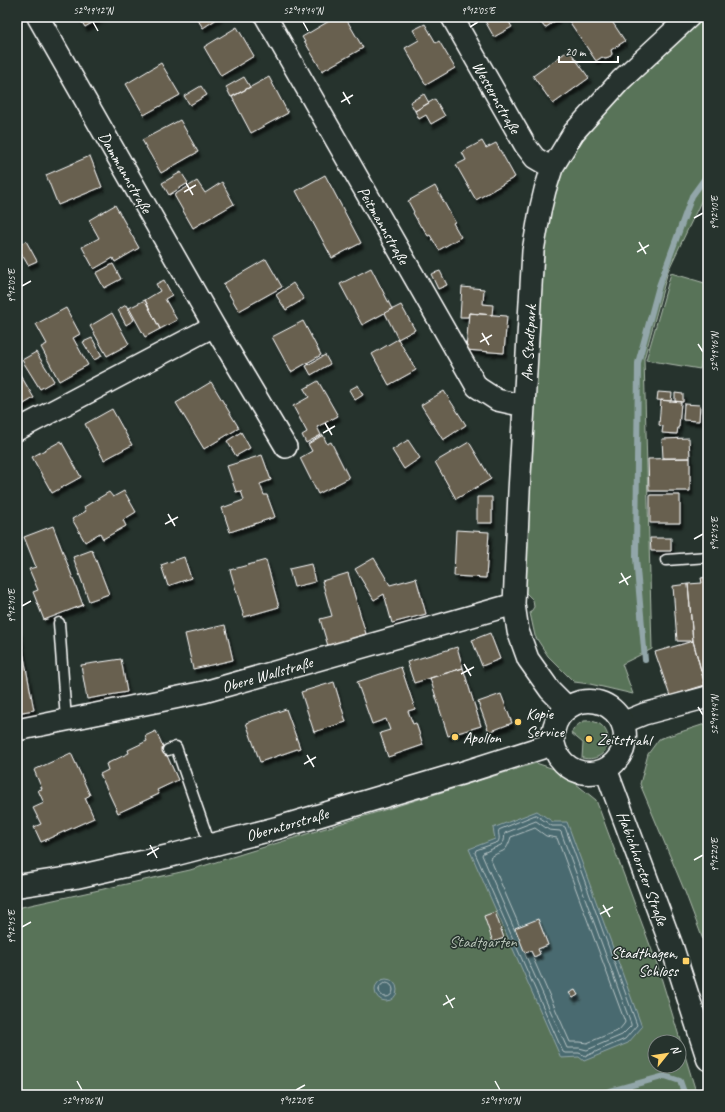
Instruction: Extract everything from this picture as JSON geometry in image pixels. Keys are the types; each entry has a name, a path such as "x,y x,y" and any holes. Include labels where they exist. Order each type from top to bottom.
{"main road":[{"path":"588,701 598,702 608,707 616,714 622,723 625,734 625,744 621,755 606,770 583,774 563,764 556,754 553,744 555,724 560,715 577,703 588,701"},
{"name":"Oberntorstraße","path":"17,886 76,877 169,856 292,823 468,771 553,744"},
{"name":"Habichhorster Straße","path":"606,770 672,947 708,1059"}],"street":[{"name":"Dammannstraße","path":"38,17 214,326 286,447"},
{"name":"Peitmannstraße","path":"266,17 477,387 497,400 524,406"},
{"name":"Westernstraße","path":"452,17 525,145 535,158 552,168"},
{"name":"Am Stadtpark","path":"568,708 550,690 528,660 518,631 514,604 533,250 540,211 552,168 574,132 621,80 689,17"},
{"path":"17,430 214,326"},
{"name":"Obere Wallstraße","path":"17,730 204,692 514,604"},
{"path":"622,723 644,714 708,697"}],"lane":[{"path":"666,560 708,557"},
{"path":"59,623 66,720"},
{"path":"168,750 176,747 210,845"}],"green space":[{"path":"706,17 708,17 708,189 668,271 644,359 652,649 622,664 633,694 590,684 574,682 548,656 535,636 530,613 534,607 533,600 523,590 545,238 558,176 572,153 637,80"},
{"path":"671,273 708,284 708,327 700,369 646,360"},
{"path":"584,721 595,722 603,726 607,733 608,741 606,749 601,755 593,758 582,758 583,743 571,733 580,723"},
{"path":"708,723 708,953 685,892 640,784 648,754 659,739"},
{"name":"Stadtgarten","path":"536,763 560,771 596,800 657,964 678,1034 647,1034 647,1074 687,1074 687,1062 697,1095 17,1095 17,908 190,870"}],"water":[{"path":"537,811 553,822 567,822 642,1027 628,1043 584,1061 579,1057 561,1058 469,849 495,839 493,828"},
{"path":"382,979 390,979 397,986 397,994 390,1001 382,1001 375,994 375,986"}],"building":[{"path":"79,17 102,17 85,27"},
{"path":"196,17 220,17 203,28"},
{"path":"336,17 345,17 363,48 322,71 302,37"},
{"path":"493,17 506,17 512,27 494,37 485,21"},
{"path":"537,17 556,17 558,19 545,28"},
{"path":"609,17 625,41 611,50 612,54 609,58 605,59 602,57 596,61 567,18"},
{"path":"425,24 436,43 439,41 455,68 426,85 405,48 419,40 413,30"},
{"path":"237,27 254,56 221,76 204,47"},
{"path":"569,50 589,78 553,104 533,76"},
{"path":"161,63 180,95 144,115 126,84"},
{"path":"244,77 250,87 231,97 226,87"},
{"path":"269,77 288,113 251,133 232,97"},
{"path":"201,86 207,95 190,105 184,96"},
{"path":"424,94 429,103 415,111 410,102"},
{"path":"435,99 445,116 431,124 426,115 419,119 415,111"},
{"path":"180,120 198,152 161,173 142,140"},
{"path":"482,141 486,148 496,143 515,177 476,200 456,165 466,160 462,152"},
{"path":"90,156 102,187 58,205 46,175"},
{"path":"181,172 188,183 169,195 162,183"},
{"path":"325,175 361,243 332,258 296,191"},
{"path":"197,181 205,193 222,182 234,204 193,228 174,195"},
{"path":"435,186 455,222 453,223 461,237 439,250 430,235 428,236 422,226 421,227 408,201"},
{"path":"115,205 139,248 115,262 113,258 94,269 82,247 99,238 89,220"},
{"path":"26,241 37,261 28,265 17,246"},
{"path":"266,259 282,287 239,311 223,284"},
{"path":"113,264 121,279 104,288 96,273"},
{"path":"371,268 392,309 362,325 340,284"},
{"path":"440,271 447,285 438,289 431,274"},
{"path":"164,280 172,295 165,299 177,320 160,329 145,300 160,291 156,284"},
{"path":"293,283 304,299 286,310 276,295"},
{"path":"462,287 484,289 483,304 493,305 492,315 469,313 468,317 460,317"},
{"path":"145,300 160,329 145,337 129,308"},
{"path":"126,305 134,320 126,325 118,310"},
{"path":"401,305 415,330 398,339 385,313"},
{"path":"66,308 80,334 73,338 88,365 59,381 41,347 47,344 36,324"},
{"path":"112,313 129,344 107,356 90,326"},
{"path":"469,313 507,316 504,353 466,350"},
{"path":"303,321 321,355 291,372 272,337"},
{"path":"92,338 102,356 94,360 83,342"},
{"path":"398,339 416,370 389,385 372,354"},
{"path":"36,352 54,381 40,389 22,360"},
{"path":"325,355 330,364 311,375 306,366"},
{"path":"17,371 34,398 17,408"},
{"path":"318,381 338,416 317,427 321,435 306,443 302,435 307,432 293,406 309,397 304,389"},
{"path":"211,382 239,428 204,449 176,403"},
{"path":"358,385 363,395 355,400 349,390"},
{"path":"444,391 466,425 443,440 421,405"},
{"path":"658,392 672,393 671,401 657,400"},
{"path":"675,393 683,394 683,402 675,401"},
{"path":"661,400 681,402 677,434 662,433 663,426 659,425"},
{"path":"684,404 700,405 699,421 683,420"},
{"path":"112,409 132,445 104,460 85,424"},
{"path":"241,432 250,448 236,456 227,441"},
{"path":"323,435 327,444 331,442 349,478 318,494 300,458 312,451 308,444"},
{"path":"689,438 690,458 663,458 662,439"},
{"path":"408,440 420,458 404,469 392,450"},
{"path":"61,441 81,477 52,493 32,457"},
{"path":"469,442 491,479 456,499 435,462"},
{"path":"262,455 271,480 260,484 264,495 267,495 275,517 230,532 222,508 244,500 241,491 236,492 227,466"},
{"path":"690,458 690,491 649,491 648,459"},
{"path":"124,491 136,512 123,520 126,526 103,539 100,533 85,542 72,519 86,511 84,507 109,492 113,497"},
{"path":"650,495 680,495 680,523 650,523"},
{"path":"477,497 492,497 492,523 477,523"},
{"path":"53,526 83,605 44,620 33,592 38,590 29,569 36,567 24,537"},
{"path":"456,530 489,532 486,578 454,576"},
{"path":"650,538 671,538 671,551 651,551"},
{"path":"92,550 109,594 89,601 73,557"},
{"path":"184,557 191,578 168,586 161,565"},
{"path":"374,558 390,585 416,578 426,614 392,623 384,594 374,600 355,569"},
{"path":"266,560 279,607 244,617 230,570"},
{"path":"311,564 315,582 294,587 289,569"},
{"path":"348,573 366,634 328,646 320,619 332,616 322,581"},
{"path":"708,577 708,684 705,685 693,641 688,584 702,583 701,578"},
{"path":"688,584 693,641 677,641 673,586"},
{"path":"225,625 233,660 193,669 185,634"},
{"path":"17,631 19,631 34,710 17,713"},
{"path":"490,633 500,659 482,666 472,640"},
{"path":"693,641 705,685 670,696 655,652"},
{"path":"457,647 463,668 414,683 407,662"},
{"path":"121,659 127,692 87,699 81,665"},
{"path":"401,667 415,709 408,711 413,724 416,723 423,745 388,757 380,733 390,730 386,719 372,724 357,682"},
{"path":"463,668 481,726 448,736 430,678"},
{"path":"334,682 346,722 314,732 301,692"},
{"path":"501,694 512,723 489,732 478,702"},
{"path":"286,709 300,748 260,762 246,723"},
{"path":"156,731 178,780 157,790 159,794 118,813 100,774 108,770 106,764 129,753 128,750 147,741 145,736"},
{"path":"71,753 90,795 85,798 94,818 41,842 34,827 41,824 33,808 44,803 38,790 42,789 34,770"},
{"path":"495,912 504,938 493,942 484,916"},
{"path":"538,919 548,945 538,949 540,954 534,957 531,951 525,953 515,928"},
{"path":"575,990 578,995 573,998 569,993"}],"waterway":[{"path":"645,660 636,558 638,363 659,286 692,196 708,174"},
{"path":"596,1095 665,1076 680,1081 685,1095"}],"place":[{"name":"Kopie Service","path":"518,722"},
{"name":"Apollon","path":"455,737"},
{"name":"Zeitstrahl","path":"589,739"},
{"name":"Stadthagen, Schloss","path":"686,961"}]}
